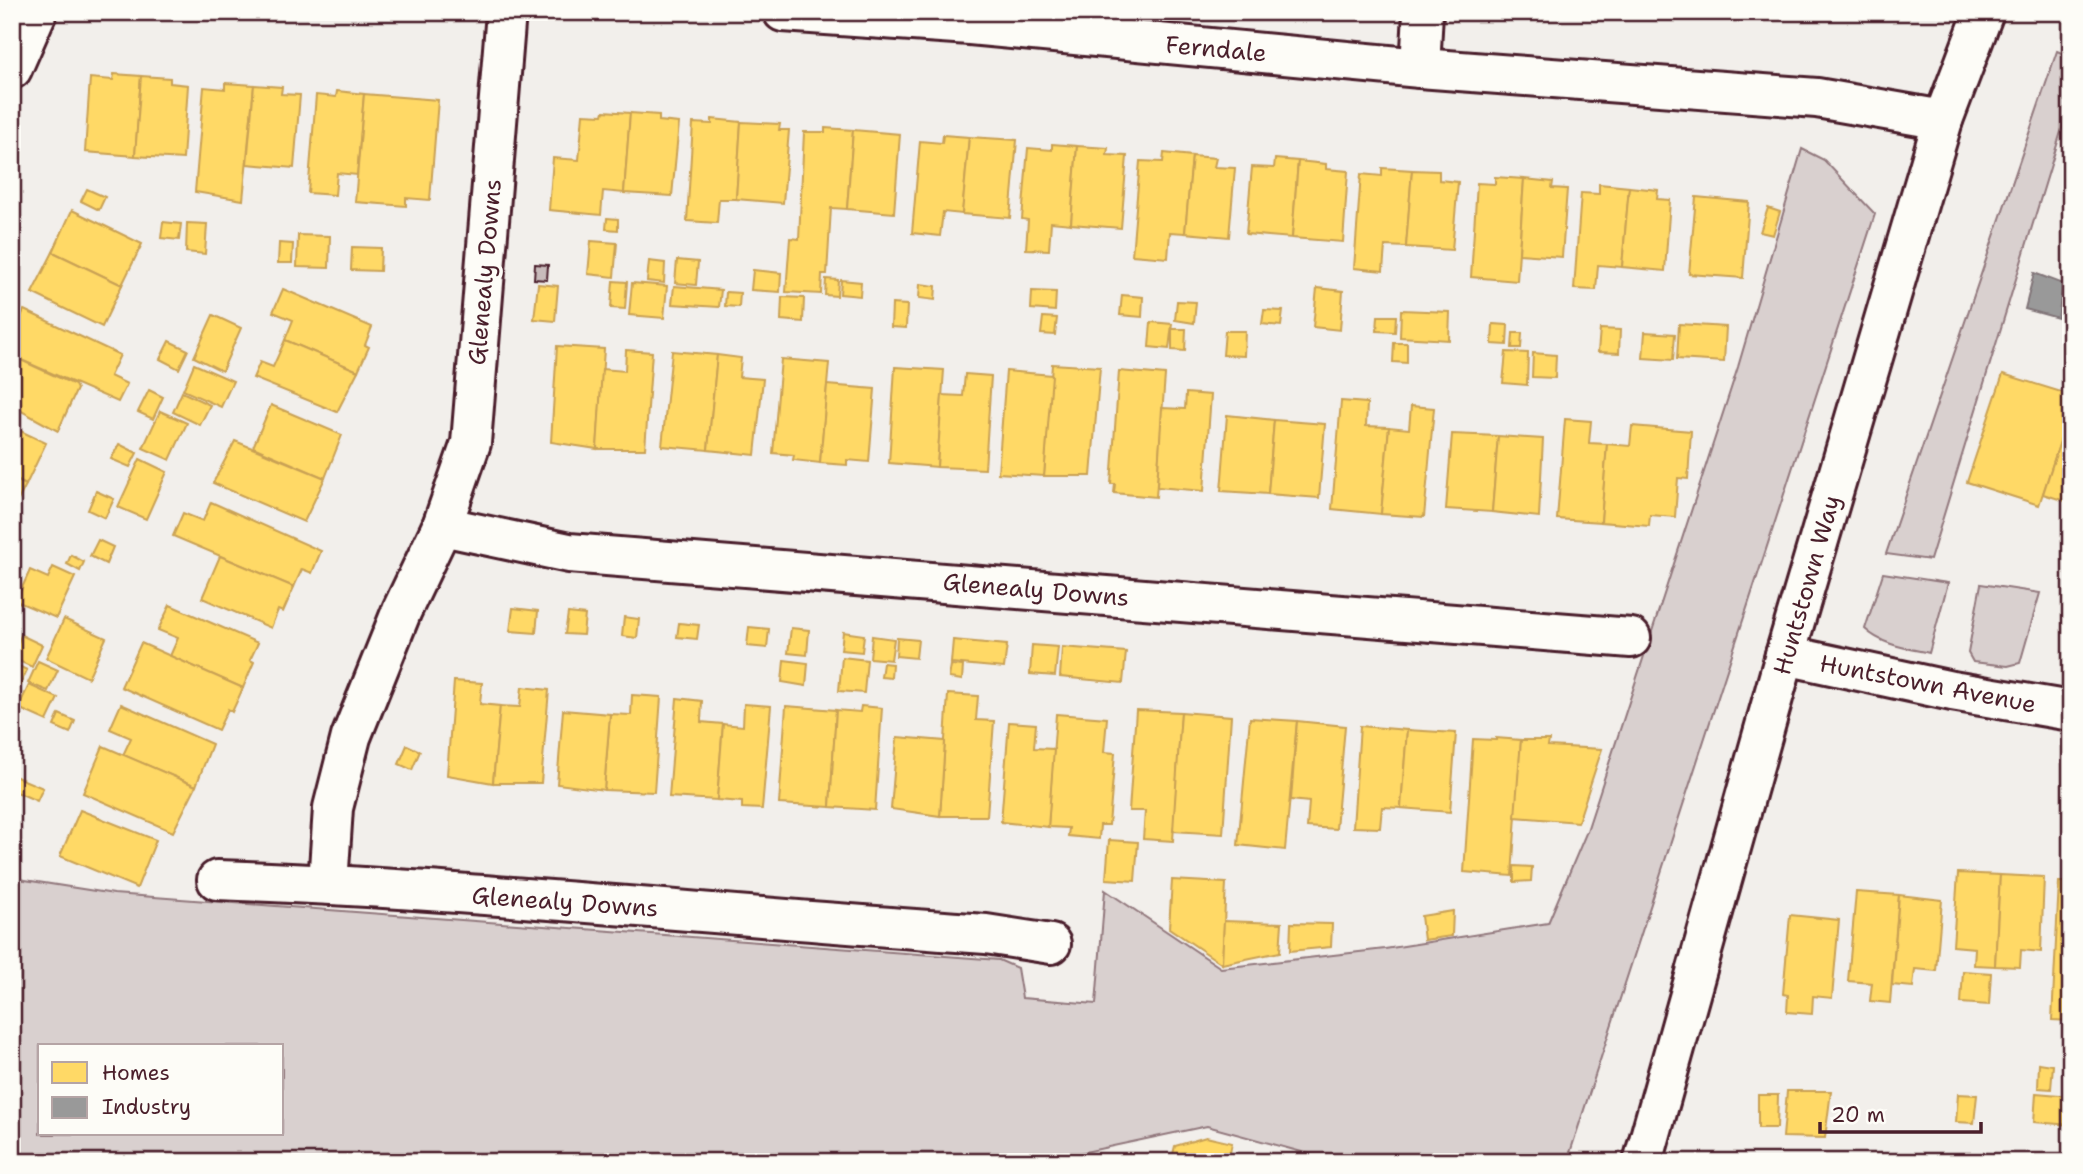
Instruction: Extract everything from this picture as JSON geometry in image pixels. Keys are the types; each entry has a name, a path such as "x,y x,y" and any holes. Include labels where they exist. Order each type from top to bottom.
{"street":[{"path":"12,69 37,12"},
{"name":"Glenealy Downs","path":"328,884 333,808 351,737 402,610 442,526 471,443 506,12"},
{"name":"Ferndale","path":"783,12 971,19 1420,68 1817,98 1943,120"},
{"path":"1420,68 1423,12"},
{"name":"Huntstown Way","path":"1643,1162 1785,655 1943,120 1984,12"},
{"name":"Glenealy Downs","path":"442,526 569,553 1631,638"},
{"name":"Huntstown Avenue","path":"1785,655 1952,691 2071,711"},
{"name":"Glenealy Downs","path":"217,880 328,884 986,934 1051,944"}],"shaded area":[{"path":"2057,51 2071,57 2071,99 1930,560 1886,554"},
{"path":"1802,149 1824,160 1875,214 1567,1162 1338,1162 1207,1126 1066,1156 1066,1162 12,1162 12,878 114,894 999,960 1017,968 1022,998 1096,1004 1105,890 1221,968 1385,949 1548,923 1587,831 1738,367"},
{"path":"1883,573 1948,583 1929,653 1887,642 1865,629"},
{"path":"1981,584 2040,593 2020,663 2008,666 1973,662 1968,653"}],"building: Homes":[{"path":"114,74 141,76 135,156 85,152 90,78 113,80"},
{"path":"141,76 170,78 170,83 188,85 183,159 135,156"},
{"path":"225,83 254,85 243,200 195,192 204,87 225,89"},
{"path":"254,85 282,87 281,94 300,95 294,168 247,164"},
{"path":"337,91 364,94 357,175 337,173 335,195 308,193 316,95 336,97"},
{"path":"364,94 438,100 430,200 406,198 406,206 355,202"},
{"path":"604,111 630,113 624,193 603,191 601,215 549,210 553,158 579,160 583,114 603,115"},
{"path":"630,113 659,115 659,121 679,123 672,196 624,193"},
{"path":"712,119 741,122 736,199 719,199 717,223 687,221 693,123 712,124"},
{"path":"741,122 780,124 779,130 789,130 783,203 736,199"},
{"path":"825,128 853,130 847,209 831,208 827,274 822,274 821,294 786,292 790,238 799,239 804,132 825,132"},
{"path":"853,130 900,134 894,213 847,209"},
{"path":"943,135 969,137 962,214 943,212 940,236 912,233 920,141 942,143"},
{"path":"969,137 1017,140 1010,218 962,214"},
{"path":"1052,144 1077,146 1071,224 1051,222 1049,250 1026,249 1028,220 1022,219 1028,148 1052,150"},
{"path":"1077,146 1108,148 1107,155 1127,156 1121,228 1071,224"},
{"path":"1164,153 1192,156 1185,233 1170,232 1168,258 1132,255 1140,161 1163,162"},
{"path":"1192,156 1216,158 1214,167 1235,168 1229,237 1185,233"},
{"path":"1275,159 1298,161 1292,238 1246,234 1252,167 1274,168"},
{"path":"1298,161 1326,164 1326,169 1348,171 1343,242 1292,238"},
{"path":"1382,168 1412,170 1406,247 1385,246 1383,271 1354,268 1361,174 1382,176"},
{"path":"1412,170 1439,171 1439,180 1458,182 1452,250 1406,247"},
{"path":"1495,177 1524,179 1517,281 1471,277 1477,183 1495,184"},
{"path":"1524,179 1553,182 1552,188 1567,189 1562,257 1519,254"},
{"path":"1599,184 1629,187 1622,267 1598,265 1596,290 1574,289 1581,193 1599,194"},
{"path":"1629,187 1658,190 1657,199 1670,200 1665,271 1622,267"},
{"path":"87,189 105,197 99,210 81,201"},
{"path":"1696,197 1749,202 1743,278 1689,274"},
{"path":"1768,208 1780,212 1773,235 1760,232"},
{"path":"72,210 142,244 122,285 53,252"},
{"path":"607,218 618,219 618,230 606,229"},
{"path":"163,222 181,224 179,240 161,238"},
{"path":"187,223 207,224 205,254 186,252"},
{"path":"298,235 330,236 329,268 297,267"},
{"path":"591,241 617,243 614,277 588,274"},
{"path":"279,243 293,244 292,263 278,263"},
{"path":"352,247 381,248 380,271 351,270"},
{"path":"53,252 122,285 102,327 32,293"},
{"path":"677,260 698,262 696,285 675,283"},
{"path":"649,261 665,263 664,283 647,281"},
{"path":"753,270 781,273 780,292 751,290"},
{"path":"826,279 838,280 837,296 825,295"},
{"path":"841,280 861,282 860,296 840,294"},
{"path":"613,281 627,282 625,309 611,308"},
{"path":"632,283 667,286 664,318 629,315"},
{"path":"538,284 558,286 555,321 534,319"},
{"path":"920,284 936,286 935,300 919,298"},
{"path":"674,286 721,290 719,307 672,304"},
{"path":"1317,288 1343,291 1340,330 1313,327"},
{"path":"283,289 372,327 365,345 369,347 358,371 285,340 293,320 273,312"},
{"path":"1032,291 1056,292 1055,311 1031,309"},
{"path":"726,292 740,293 739,307 725,306"},
{"path":"1122,295 1143,297 1142,317 1120,315"},
{"path":"782,297 804,298 803,322 781,320"},
{"path":"1177,301 1196,302 1194,323 1175,320"},
{"path":"892,304 907,305 906,328 891,327"},
{"path":"24,310 120,355 110,376 127,384 118,402 12,356 12,336"},
{"path":"1264,310 1283,311 1281,326 1262,324"},
{"path":"1401,310 1450,312 1449,340 1400,337"},
{"path":"213,315 241,328 222,371 194,357"},
{"path":"1378,316 1396,316 1395,332 1377,331"},
{"path":"1043,317 1057,318 1055,335 1041,334"},
{"path":"1151,322 1172,324 1169,349 1149,347"},
{"path":"1493,324 1508,325 1507,345 1492,344"},
{"path":"1679,324 1726,327 1724,362 1677,359"},
{"path":"1172,329 1186,329 1185,351 1172,350"},
{"path":"1600,329 1620,330 1619,353 1598,352"},
{"path":"1225,331 1245,331 1244,356 1223,355"},
{"path":"1645,332 1675,334 1673,360 1643,358"},
{"path":"1513,333 1522,333 1521,348 1512,348"},
{"path":"285,340 358,371 337,412 253,378 260,362 273,367"},
{"path":"169,341 188,350 179,369 160,359"},
{"path":"1394,343 1407,343 1407,363 1393,362"},
{"path":"557,346 604,349 597,449 551,442"},
{"path":"626,350 652,352 645,449 597,449 602,369 625,371"},
{"path":"672,351 717,355 708,450 662,446"},
{"path":"1506,352 1528,353 1527,385 1503,383"},
{"path":"1533,353 1556,355 1555,378 1532,377"},
{"path":"717,355 741,358 739,377 763,379 755,455 708,450"},
{"path":"12,356 75,385 77,389 58,431 12,406"},
{"path":"781,359 829,363 820,463 793,460 794,455 773,453"},
{"path":"194,364 233,381 221,407 183,390"},
{"path":"1052,364 1100,367 1091,476 1044,476"},
{"path":"895,367 944,370 937,467 889,463"},
{"path":"1006,371 1052,375 1044,476 998,473"},
{"path":"1119,371 1165,375 1156,497 1114,493 1115,484 1111,484"},
{"path":"965,374 991,376 985,469 937,467 942,395 963,396"},
{"path":"2003,374 2071,395 2071,409 2039,505 1967,482"},
{"path":"827,385 875,389 869,462 847,460 847,465 820,463"},
{"path":"149,390 163,397 153,419 138,412"},
{"path":"182,392 210,405 200,425 173,412"},
{"path":"1186,393 1211,395 1204,491 1157,487 1162,408 1185,409"},
{"path":"1341,401 1367,403 1366,426 1389,427 1381,514 1332,509"},
{"path":"271,405 342,435 325,478 253,447"},
{"path":"1411,406 1434,408 1424,517 1381,514 1389,427 1409,429"},
{"path":"160,411 187,423 170,460 143,448"},
{"path":"1227,415 1274,420 1268,494 1221,491"},
{"path":"1565,419 1591,421 1589,443 1607,444 1601,522 1557,519"},
{"path":"1274,420 1325,424 1319,498 1268,494"},
{"path":"2066,423 2071,424 2071,503 2043,494"},
{"path":"1632,426 1691,431 1688,479 1678,478 1675,517 1650,515 1649,526 1601,522 1607,444 1630,446"},
{"path":"12,427 46,443 26,485 12,478"},
{"path":"1452,434 1498,436 1492,512 1446,509"},
{"path":"1498,436 1543,439 1539,517 1492,512"},
{"path":"235,441 325,478 304,522 213,483"},
{"path":"119,444 137,453 130,467 111,459"},
{"path":"140,459 167,472 146,519 118,507"},
{"path":"12,478 26,485 12,512"},
{"path":"96,491 114,499 105,518 88,510"},
{"path":"211,502 321,551 312,573 302,569 294,587 173,536 183,513 203,521"},
{"path":"98,540 113,547 106,564 90,556"},
{"path":"71,555 84,562 80,571 67,564"},
{"path":"220,556 294,587 283,612 278,610 271,628 202,598"},
{"path":"53,567 75,577 56,618 16,601 30,570 48,578"},
{"path":"170,605 258,643 250,660 254,662 243,688 170,656 178,638 158,630"},
{"path":"513,608 538,611 536,633 510,631"},
{"path":"568,613 585,615 583,635 565,634"},
{"path":"624,617 639,619 637,638 622,636"},
{"path":"64,619 106,638 88,678 46,658"},
{"path":"679,623 699,625 697,639 677,637"},
{"path":"749,627 769,629 767,648 747,646"},
{"path":"791,628 809,630 807,655 788,653"},
{"path":"843,632 864,635 862,652 841,650"},
{"path":"21,635 42,645 32,667 12,658"},
{"path":"872,636 894,639 891,660 870,658"},
{"path":"897,638 918,640 916,658 896,656"},
{"path":"953,640 1007,645 1004,668 951,663"},
{"path":"141,643 243,688 232,712 228,709 218,730 121,687"},
{"path":"1032,645 1058,647 1055,676 1030,674"},
{"path":"1062,647 1126,652 1123,683 1060,677"},
{"path":"842,657 867,660 864,693 839,691"},
{"path":"784,660 808,663 806,686 782,682"},
{"path":"38,661 58,670 48,691 28,683"},
{"path":"12,663 27,670 12,702"},
{"path":"883,663 892,664 891,678 881,677"},
{"path":"951,665 963,666 962,680 949,678"},
{"path":"454,681 482,683 480,704 500,706 493,783 447,775"},
{"path":"29,685 58,698 47,721 18,708"},
{"path":"522,687 549,690 541,783 493,783 500,706 520,707"},
{"path":"948,694 978,696 976,720 994,721 987,816 940,816"},
{"path":"632,695 661,697 654,792 604,790 610,714 631,715"},
{"path":"677,698 702,701 701,722 723,724 717,800 669,797"},
{"path":"121,704 212,744 196,786 123,755 131,738 110,729"},
{"path":"744,704 771,706 762,809 742,808 742,802 717,800 723,724 743,726"},
{"path":"786,706 836,710 830,807 779,804"},
{"path":"861,706 882,708 875,810 830,807 836,710 860,712"},
{"path":"563,710 610,714 604,790 557,784"},
{"path":"1136,710 1181,712 1173,841 1143,839 1145,811 1129,811"},
{"path":"1181,712 1231,716 1223,834 1173,831"},
{"path":"59,714 75,721 70,733 54,726"},
{"path":"1056,714 1107,718 1104,752 1115,753 1109,825 1100,825 1099,839 1068,836 1069,828 1048,827"},
{"path":"1250,718 1297,721 1285,850 1238,845"},
{"path":"1297,721 1345,726 1336,829 1307,827 1309,802 1291,800"},
{"path":"1009,722 1036,724 1034,748 1054,749 1048,827 1001,822"},
{"path":"1360,726 1407,730 1401,808 1382,807 1380,828 1353,827"},
{"path":"1407,730 1456,733 1450,812 1401,808"},
{"path":"897,737 945,741 940,816 891,809"},
{"path":"1473,739 1521,740 1512,876 1464,872"},
{"path":"1521,740 1549,740 1548,746 1602,749 1578,822 1515,817"},
{"path":"407,745 420,751 412,770 399,764"},
{"path":"103,746 196,786 173,832 83,793"},
{"path":"12,775 43,788 37,801 12,790"},
{"path":"80,810 156,840 137,888 60,856"},
{"path":"1109,840 1138,842 1135,881 1106,879"},
{"path":"1514,866 1532,867 1531,881 1514,882"},
{"path":"1958,873 2000,875 1995,966 1974,965 1975,948 1953,946"},
{"path":"2000,875 2044,877 2041,952 2021,950 2020,967 1995,966"},
{"path":"1172,880 1226,883 1222,964 1169,928"},
{"path":"2059,882 2071,882 2071,1021 2052,1020"},
{"path":"1856,892 1899,895 1890,1003 1870,1001 1872,983 1848,981"},
{"path":"1899,895 1942,900 1936,971 1915,969 1913,987 1892,985"},
{"path":"1453,911 1452,936 1424,940 1421,916"},
{"path":"1790,915 1839,920 1832,998 1813,996 1812,1014 1787,1012 1788,995 1783,994"},
{"path":"1224,921 1282,923 1280,952 1222,964"},
{"path":"1291,923 1332,924 1331,947 1290,951"},
{"path":"1963,971 1991,973 1989,1005 1961,1003"},
{"path":"2039,1063 2053,1065 2051,1089 2038,1088"},
{"path":"1787,1091 1831,1091 1825,1138 1783,1137"},
{"path":"2036,1093 2071,1096 2071,1125 2034,1122"},
{"path":"1958,1094 1977,1095 1974,1123 1956,1122"},
{"path":"1758,1095 1778,1095 1777,1128 1758,1128"},
{"path":"1206,1137 1232,1143 1228,1162 1171,1162 1175,1146"}],"building: Industry":[{"path":"2034,273 2063,284 2058,318 2025,309"}],"building: Other":[{"path":"535,264 548,265 547,280 534,279"}]}
